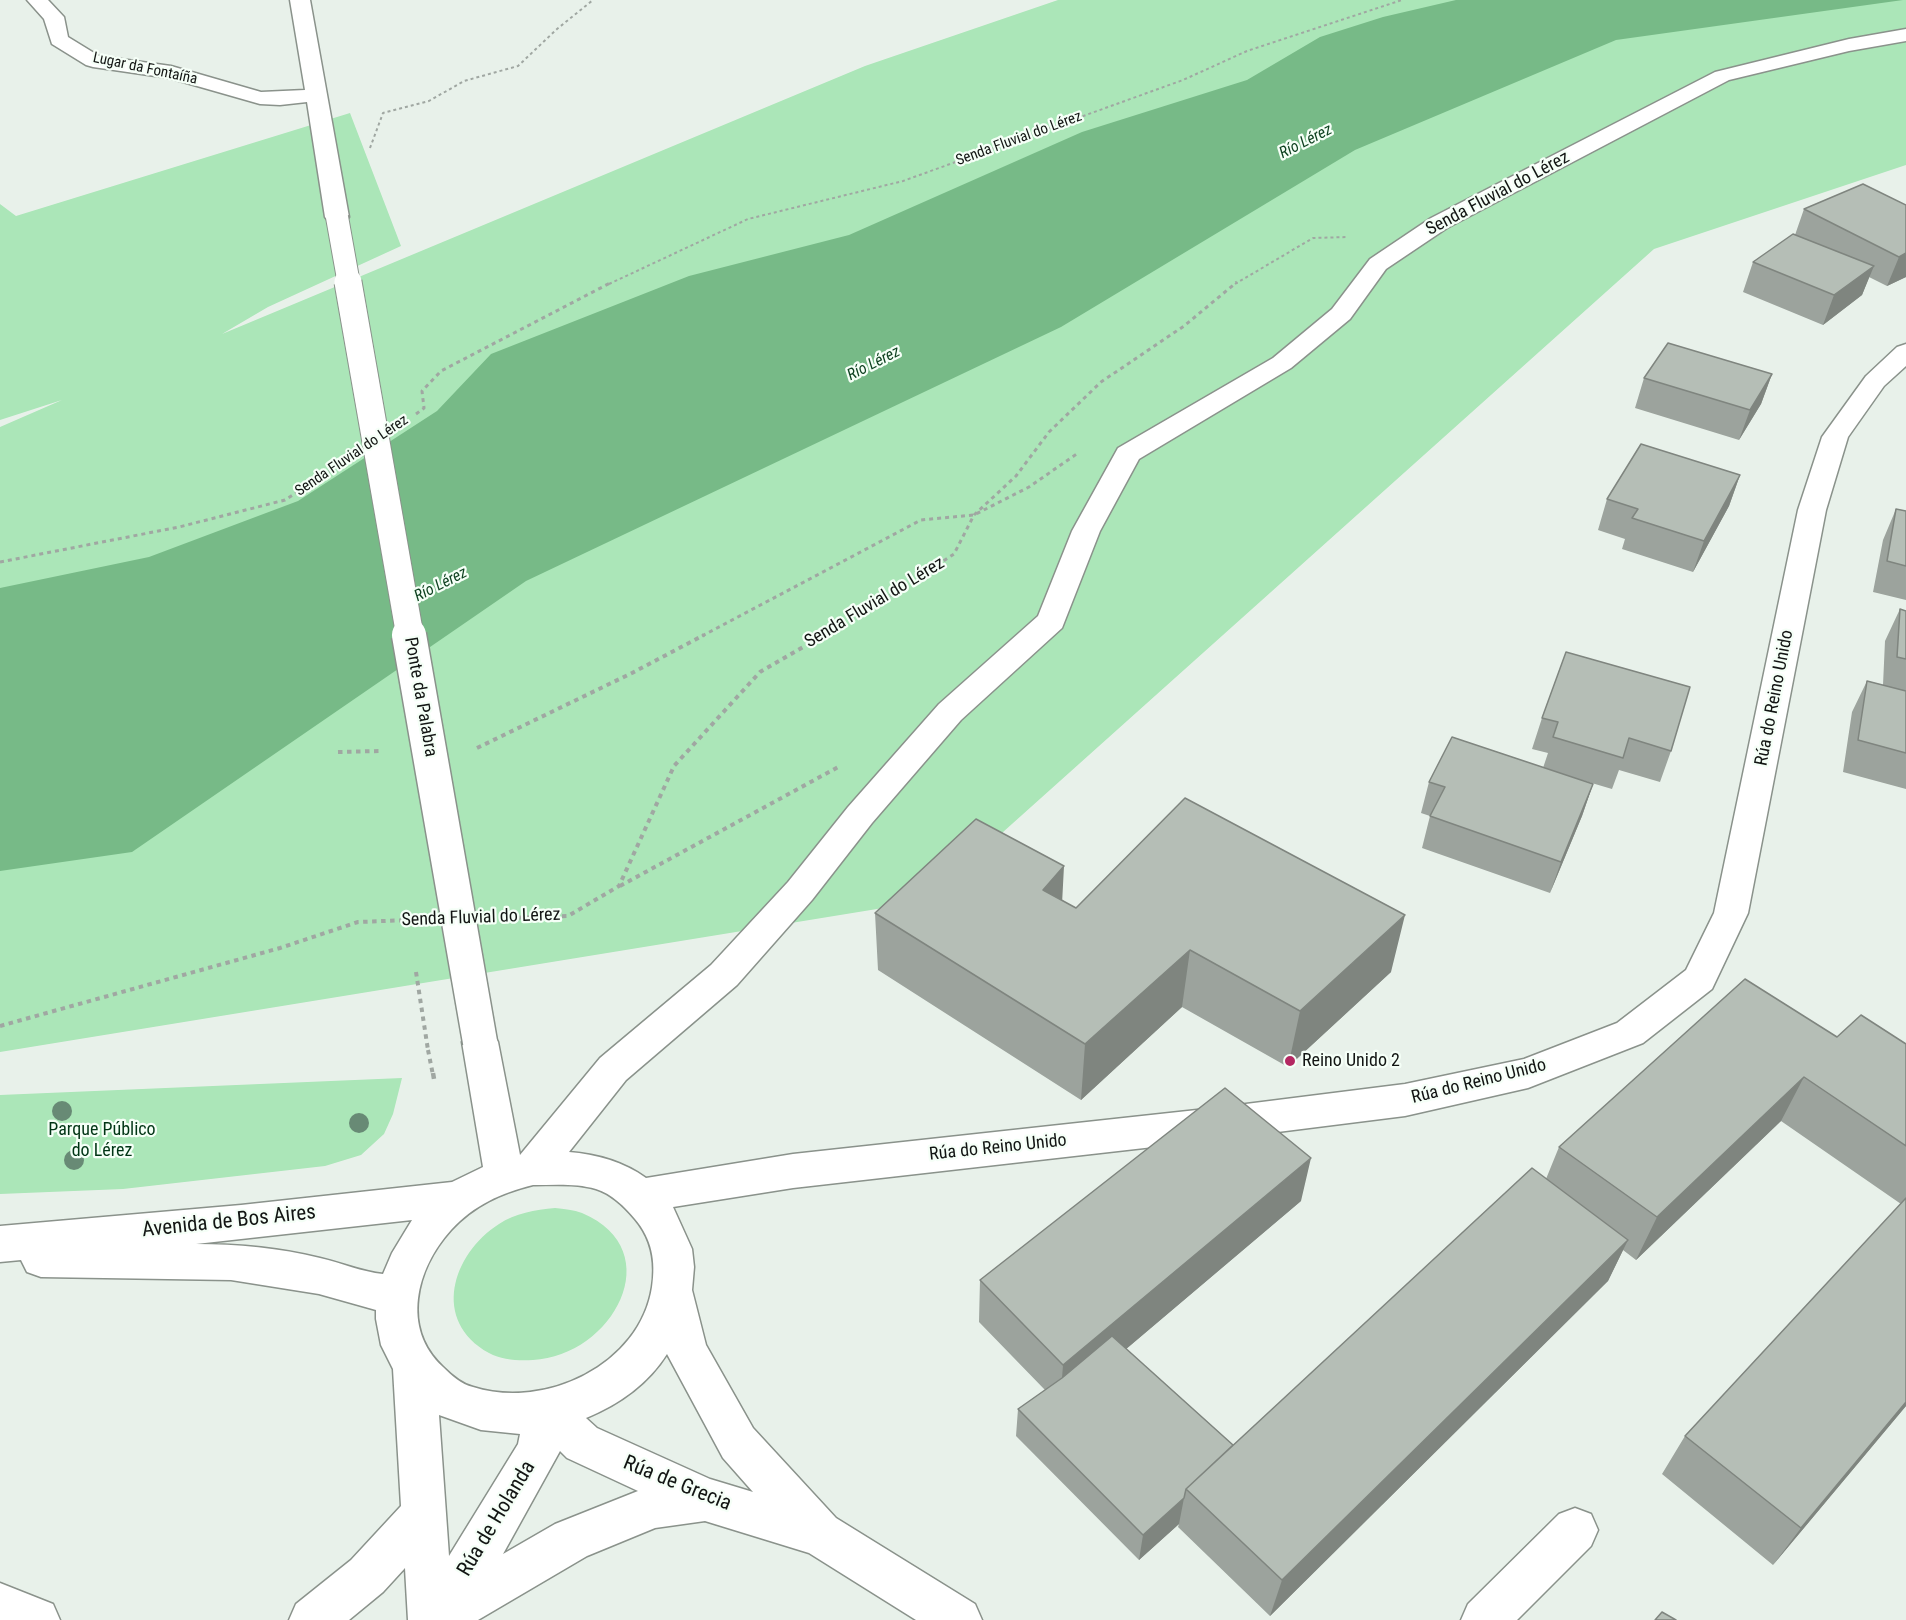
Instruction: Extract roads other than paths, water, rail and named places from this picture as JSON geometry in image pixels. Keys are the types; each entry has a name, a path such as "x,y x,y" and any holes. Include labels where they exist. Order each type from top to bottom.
{"street":[{"name":"Lugar da Fontaíña","path":"37,0 54,17 58,40 93,61 171,72 260,98 280,99 317,95"},
{"name":"Ponte da Palabra","path":"300,0 480,1042 518,1172"},
{"name":"Senda Fluvial do Lérez","path":"518,1172 613,1069 724,975 800,891 860,815 950,712 1051,621 1086,531 1128,454 1282,363 1341,314 1378,264 1419,236 1722,76 1849,45 1906,35"},
{"name":"Rúa do Reino Unido","path":"640,1196 793,1171 1206,1125 1405,1100 1528,1073 1630,1033 1699,979 1731,913 1812,510 1835,437 1875,381 1906,352"},
{"path":"573,1168 610,1177 640,1196 664,1223 675,1257 674,1295 658,1334 630,1368 591,1395 547,1411 506,1414 470,1407 438,1391 414,1368 398,1332 397,1293 408,1258 423,1233 459,1198 480,1185 518,1172 573,1168"},
{"name":"Avenida de Bos Aires","path":"0,1244 241,1222 459,1198"},
{"name":"Avenida de Bos Aires","path":"0,1258 231,1262 319,1276 370,1291 397,1293"},
{"name":"Rúa de Grecia","path":"674,1295 686,1350 738,1443 820,1534"},
{"name":"Rúa de Holanda","path":"414,1368 432,1620"},
{"name":"Rúa de Grecia","path":"547,1411 582,1443 705,1498 820,1534 958,1620"},
{"name":"Rúa de Holanda","path":"432,1620 473,1562 538,1451 547,1411"},
{"path":"432,1620 571,1540 655,1506 705,1498"},
{"path":"312,1620 367,1576 423,1515"},
{"path":"1485,1620 1575,1530"},
{"path":"0,1606 37,1620"}],"water":[{"name":"Río Lérez","path":"1456,0 1903,0 1616,40 1355,150 1061,327 526,581 132,852 0,871 0,588 149,557 298,501 437,411 491,354 689,276 849,235 1082,132 1247,80 1320,37 1383,17"}],"place":[{"name":"Reino Unido 2","path":"1290,1061"}],"park label":[{"name":"Parque Público do Lérez","path":"102,1140"}]}
